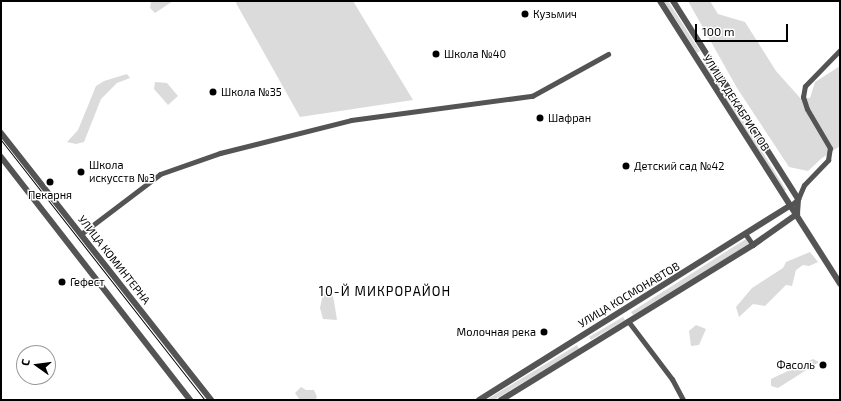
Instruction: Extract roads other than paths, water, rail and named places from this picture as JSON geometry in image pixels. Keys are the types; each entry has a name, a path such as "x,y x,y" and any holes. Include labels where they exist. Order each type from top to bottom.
{"street":[{"name":"УЛИЦА ДЕКАБРИСТОВ","path":"660,1 790,206 797,214 840,284"},
{"name":"УЛИЦА ДЕКАБРИСТОВ","path":"673,1 798,199"},
{"path":"797,214 798,199 804,185 828,160 830,148 807,109 803,97 805,86 840,50"},
{"path":"81,234 160,174 220,153 351,120 532,96 608,54"},
{"path":"697,61 708,55"},
{"name":"УЛИЦА КОМИНТЕРНА","path":"1,133 211,400"},
{"path":"1,158 190,400"},
{"path":"790,206 798,199"},
{"name":"УЛИЦА КОСМОНАВТОВ","path":"479,400 746,235 790,206"},
{"name":"УЛИЦА КОСМОНАВТОВ","path":"502,400 752,245 797,214"},
{"path":"746,235 752,245"},
{"path":"628,321 672,379 683,400"}],"tram line":[{"path":"1,140 205,400"}],"place":[{"name":"Кузьмич","path":"525,14"},
{"name":"Школа №40","path":"436,54"},
{"name":"Школа №35","path":"213,92"},
{"name":"Шафран","path":"540,118"},
{"name":"Детский сад №42","path":"626,166"},
{"name":"Школа искусств №3","path":"81,172"},
{"name":"Пекарня","path":"50,182"},
{"name":"Гефест","path":"62,282"},
{"name":"Молочная река","path":"544,332"},
{"name":"Фасоль","path":"823,365"}],"district":[{"name":"10-Й МИКРОРАЙОН","path":"385,291"}]}
